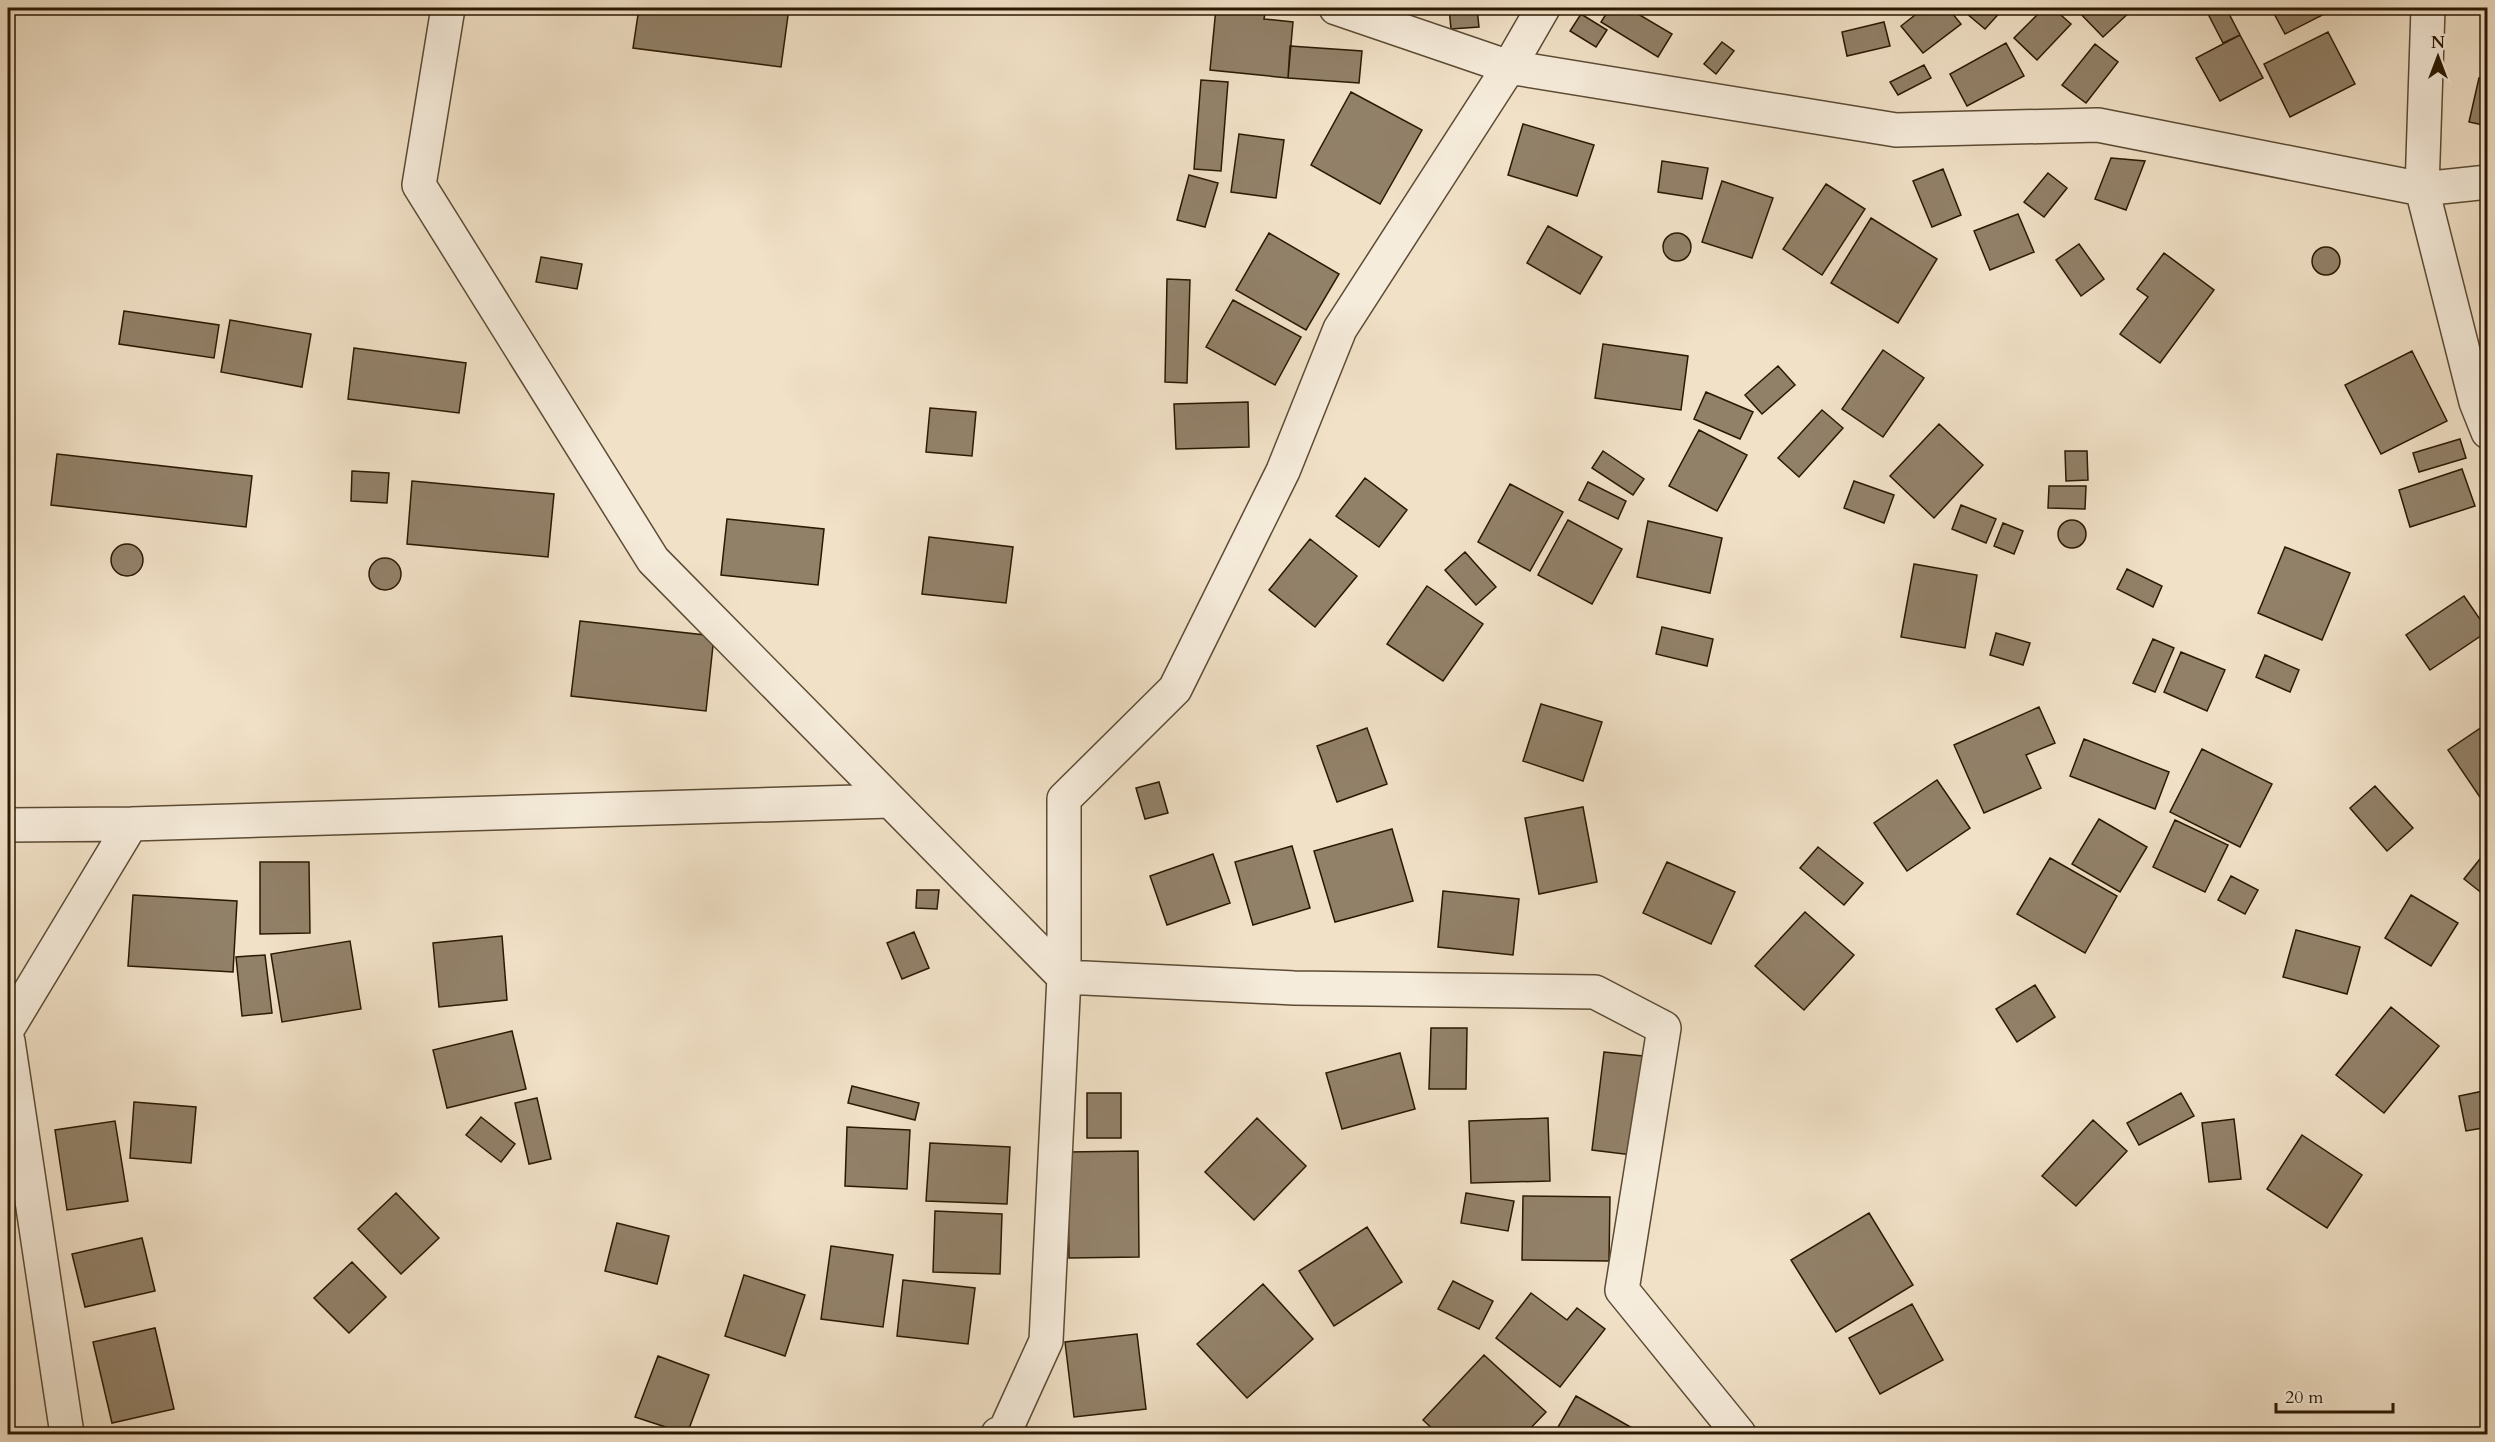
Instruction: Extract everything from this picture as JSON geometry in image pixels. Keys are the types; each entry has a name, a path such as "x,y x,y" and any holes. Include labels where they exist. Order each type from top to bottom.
{"street":[{"path":"448,8 419,185 653,560 1064,977 1294,988 1596,992 1664,1028 1622,1290 1739,1434"},
{"path":"1336,8 1509,67 1896,130 2098,125 2422,189 2487,182"},
{"path":"998,1434 1005,1431 1046,1341 1064,977 1064,799 1175,689 1283,471 1340,329 1509,67 1543,8"},
{"path":"2428,8 2422,189 2476,402 2487,432"},
{"path":"8,825 131,824 890,801"},
{"path":"8,1028 131,824"},
{"path":"8,1041 67,1434"}],"building":[{"path":"639,8 789,8 781,67 633,48"},
{"path":"1216,8 1266,8 1264,19 1293,22 1288,78 1210,70"},
{"path":"1449,8 1477,8 1479,27 1451,29"},
{"path":"1610,8 1628,8 1672,34 1658,57 1601,22"},
{"path":"1924,8 1948,8 1961,24 1923,53 1901,26"},
{"path":"1960,8 2004,8 1985,29"},
{"path":"2044,8 2053,8 2071,24 2037,60 2014,38"},
{"path":"2075,8 2134,8 2103,37"},
{"path":"2205,8 2226,8 2240,35 2223,43"},
{"path":"2271,8 2336,8 2285,34"},
{"path":"1581,14 1607,30 1596,47 1570,31"},
{"path":"1884,22 1890,46 1847,56 1842,32"},
{"path":"2328,32 2355,84 2290,117 2264,64"},
{"path":"2240,35 2263,78 2220,101 2196,58"},
{"path":"2488,36 2488,54 2482,52"},
{"path":"1722,42 1734,51 1716,74 1704,64"},
{"path":"2006,43 2024,76 1967,106 1950,74"},
{"path":"2095,44 2118,62 2086,103 2062,85"},
{"path":"1290,46 1362,51 1359,83 1288,78"},
{"path":"1924,65 1931,78 1898,95 1890,82"},
{"path":"2479,78 2488,80 2488,126 2469,122"},
{"path":"1201,80 1228,82 1221,171 1194,169"},
{"path":"1351,92 1422,130 1380,204 1311,165"},
{"path":"1523,124 1594,145 1577,196 1508,175"},
{"path":"1239,134 1284,140 1276,198 1231,192"},
{"path":"2111,158 2145,161 2126,210 2095,199"},
{"path":"1662,161 1708,168 1702,199 1658,192"},
{"path":"1943,169 1961,215 1932,227 1913,181"},
{"path":"2048,173 2067,188 2044,217 2024,202"},
{"path":"1189,175 1218,183 1205,227 1177,220"},
{"path":"1722,181 1773,198 1752,258 1702,242"},
{"path":"1826,184 1865,209 1822,275 1783,249"},
{"path":"2018,214 2034,252 1990,270 1974,231"},
{"path":"1871,218 1937,259 1898,323 1831,283"},
{"path":"1548,226 1602,257 1580,294 1527,263"},
{"path":"1269,233 1339,274 1306,330 1236,290"},
{"path":"1677,233 1687,237 1691,247 1687,257 1677,261 1667,257 1663,247 1667,237"},
{"path":"2079,244 2104,279 2081,296 2056,260"},
{"path":"2326,247 2336,251 2340,261 2336,271 2326,275 2316,271 2312,261 2316,251"},
{"path":"2164,253 2214,290 2160,363 2120,334 2148,297 2137,289"},
{"path":"541,257 582,264 577,289 536,282"},
{"path":"1167,279 1190,280 1187,383 1165,382"},
{"path":"1233,300 1301,337 1275,385 1206,347"},
{"path":"124,311 219,325 214,358 119,344"},
{"path":"230,320 311,334 302,387 221,372"},
{"path":"1603,344 1688,356 1681,410 1595,398"},
{"path":"354,348 466,363 459,413 348,399"},
{"path":"1883,350 1924,378 1883,437 1842,409"},
{"path":"2412,351 2447,421 2381,454 2345,385"},
{"path":"1778,366 1795,385 1762,414 1745,395"},
{"path":"1706,392 1753,412 1740,439 1694,419"},
{"path":"1248,402 1249,447 1176,449 1174,404"},
{"path":"930,408 976,412 972,456 926,452"},
{"path":"1822,410 1843,428 1799,477 1778,458"},
{"path":"1939,424 1983,465 1934,518 1890,476"},
{"path":"1699,430 1747,455 1717,511 1669,486"},
{"path":"2460,439 2466,458 2419,472 2413,453"},
{"path":"1603,451 1644,479 1633,495 1592,468"},
{"path":"2065,451 2087,451 2088,480 2066,481"},
{"path":"57,454 252,476 246,527 51,505"},
{"path":"2462,469 2475,506 2410,527 2399,490"},
{"path":"352,471 389,473 387,503 351,501"},
{"path":"1365,478 1407,510 1379,547 1336,516"},
{"path":"412,481 554,494 548,557 407,544"},
{"path":"1854,481 1894,495 1884,523 1844,508"},
{"path":"1588,482 1626,501 1618,519 1579,500"},
{"path":"1510,484 1563,512 1530,571 1478,542"},
{"path":"2049,486 2086,486 2085,509 2048,508"},
{"path":"1961,505 1996,519 1986,543 1952,529"},
{"path":"727,519 824,529 818,585 721,575"},
{"path":"1568,520 1622,549 1592,604 1538,575"},
{"path":"2072,520 2082,524 2086,534 2082,544 2072,548 2062,544 2058,534 2062,524"},
{"path":"1648,521 1722,538 1710,593 1637,577"},
{"path":"2003,523 2023,531 2014,554 1994,546"},
{"path":"929,537 1013,547 1006,603 922,594"},
{"path":"1310,539 1357,576 1315,627 1269,590"},
{"path":"127,544 138,549 143,560 138,571 127,576 116,571 111,560 116,549"},
{"path":"2285,547 2350,573 2322,640 2258,613"},
{"path":"1465,552 1496,587 1476,605 1445,570"},
{"path":"385,558 396,563 401,574 396,585 385,590 374,585 369,574 374,563"},
{"path":"1914,564 1977,575 1965,648 1901,637"},
{"path":"2127,569 2162,586 2153,607 2117,589"},
{"path":"1427,586 1483,624 1443,681 1387,644"},
{"path":"2464,596 2488,631 2430,670 2406,635"},
{"path":"580,621 714,636 706,711 571,696"},
{"path":"1662,627 1713,639 1707,666 1656,654"},
{"path":"1996,633 2030,643 2023,665 1990,655"},
{"path":"2153,639 2174,648 2155,692 2133,683"},
{"path":"2181,652 2225,670 2207,711 2164,692"},
{"path":"2265,655 2299,670 2290,692 2256,677"},
{"path":"1541,704 1602,722 1583,781 1523,761"},
{"path":"2039,707 2055,743 2026,755 2041,788 1984,813 1954,745"},
{"path":"2488,723 2488,809 2448,750"},
{"path":"1367,728 1387,784 1337,802 1317,746"},
{"path":"2084,739 2169,772 2155,809 2070,776"},
{"path":"2202,749 2272,784 2240,847 2170,812"},
{"path":"1937,780 1970,828 1907,871 1874,823"},
{"path":"1159,782 1168,813 1145,819 1136,788"},
{"path":"2375,786 2413,828 2387,851 2350,808"},
{"path":"1583,807 1597,882 1539,894 1525,818"},
{"path":"2099,819 2147,847 2120,892 2072,864"},
{"path":"2175,820 2228,845 2205,892 2153,867"},
{"path":"1392,829 1413,901 1335,922 1314,851"},
{"path":"1292,846 1310,908 1253,925 1235,862"},
{"path":"1818,847 1863,883 1844,905 1800,868"},
{"path":"2488,849 2488,898 2464,879"},
{"path":"1213,854 1230,903 1167,925 1150,876"},
{"path":"2050,858 2117,896 2085,953 2017,914"},
{"path":"260,862 309,862 310,933 260,934"},
{"path":"1667,862 1735,892 1711,944 1643,913"},
{"path":"2231,876 2258,890 2245,914 2218,900"},
{"path":"917,890 939,890 937,909 916,908"},
{"path":"1443,891 1519,899 1513,955 1438,947"},
{"path":"133,895 237,901 233,972 128,966"},
{"path":"2411,895 2458,923 2431,966 2385,938"},
{"path":"1805,912 1854,955 1804,1010 1755,966"},
{"path":"2296,930 2360,947 2347,994 2283,977"},
{"path":"914,932 929,968 902,979 887,943"},
{"path":"502,936 507,1000 439,1007 433,943"},
{"path":"350,941 361,1009 282,1022 271,954"},
{"path":"265,955 272,1013 242,1016 236,957"},
{"path":"2035,985 2055,1017 2017,1042 1996,1009"},
{"path":"2391,1007 2439,1046 2384,1113 2336,1075"},
{"path":"1431,1028 1467,1028 1466,1089 1429,1089"},
{"path":"512,1031 526,1089 447,1108 433,1050"},
{"path":"1604,1052 1643,1056 1632,1155 1592,1150"},
{"path":"1400,1053 1415,1109 1342,1129 1326,1073"},
{"path":"852,1086 919,1103 915,1120 848,1103"},
{"path":"2488,1090 2488,1127 2466,1131 2459,1096"},
{"path":"1087,1093 1121,1093 1121,1138 1087,1138"},
{"path":"2181,1093 2194,1116 2139,1145 2127,1123"},
{"path":"537,1098 551,1159 529,1164 515,1103"},
{"path":"134,1102 196,1107 191,1163 130,1158"},
{"path":"481,1117 515,1144 501,1162 466,1135"},
{"path":"1257,1118 1306,1166 1254,1220 1205,1172"},
{"path":"1548,1118 1550,1181 1471,1183 1469,1121"},
{"path":"2234,1119 2241,1179 2209,1182 2202,1123"},
{"path":"2093,1120 2127,1151 2076,1206 2042,1176"},
{"path":"115,1121 128,1201 67,1210 55,1130"},
{"path":"847,1127 910,1130 907,1189 845,1186"},
{"path":"2302,1135 2362,1175 2327,1228 2267,1189"},
{"path":"930,1143 1010,1147 1007,1204 926,1201"},
{"path":"1138,1151 1139,1257 1069,1258 1067,1152"},
{"path":"396,1193 439,1238 401,1274 358,1229"},
{"path":"1466,1193 1514,1201 1508,1231 1461,1223"},
{"path":"1523,1196 1610,1197 1609,1261 1522,1260"},
{"path":"935,1211 1002,1214 1000,1274 933,1272"},
{"path":"1869,1213 1913,1285 1836,1332 1791,1260"},
{"path":"617,1223 669,1236 657,1284 605,1271"},
{"path":"1367,1227 1402,1282 1334,1326 1299,1271"},
{"path":"142,1238 155,1291 85,1307 72,1254"},
{"path":"831,1246 893,1255 883,1327 821,1319"},
{"path":"352,1262 386,1297 349,1333 314,1298"},
{"path":"744,1275 805,1295 785,1356 725,1336"},
{"path":"903,1280 975,1288 968,1344 897,1336"},
{"path":"1453,1281 1493,1301 1479,1329 1438,1309"},
{"path":"1263,1284 1313,1339 1247,1398 1197,1344"},
{"path":"1531,1293 1567,1320 1577,1308 1605,1329 1560,1387 1496,1338"},
{"path":"1912,1304 1943,1360 1880,1394 1849,1338"},
{"path":"155,1328 174,1409 112,1423 93,1342"},
{"path":"1137,1334 1146,1409 1074,1417 1065,1342"},
{"path":"1484,1355 1546,1412 1525,1434 1438,1434 1423,1420"},
{"path":"658,1356 709,1375 687,1434 635,1417"},
{"path":"1576,1396 1641,1433 1554,1434"}]}
